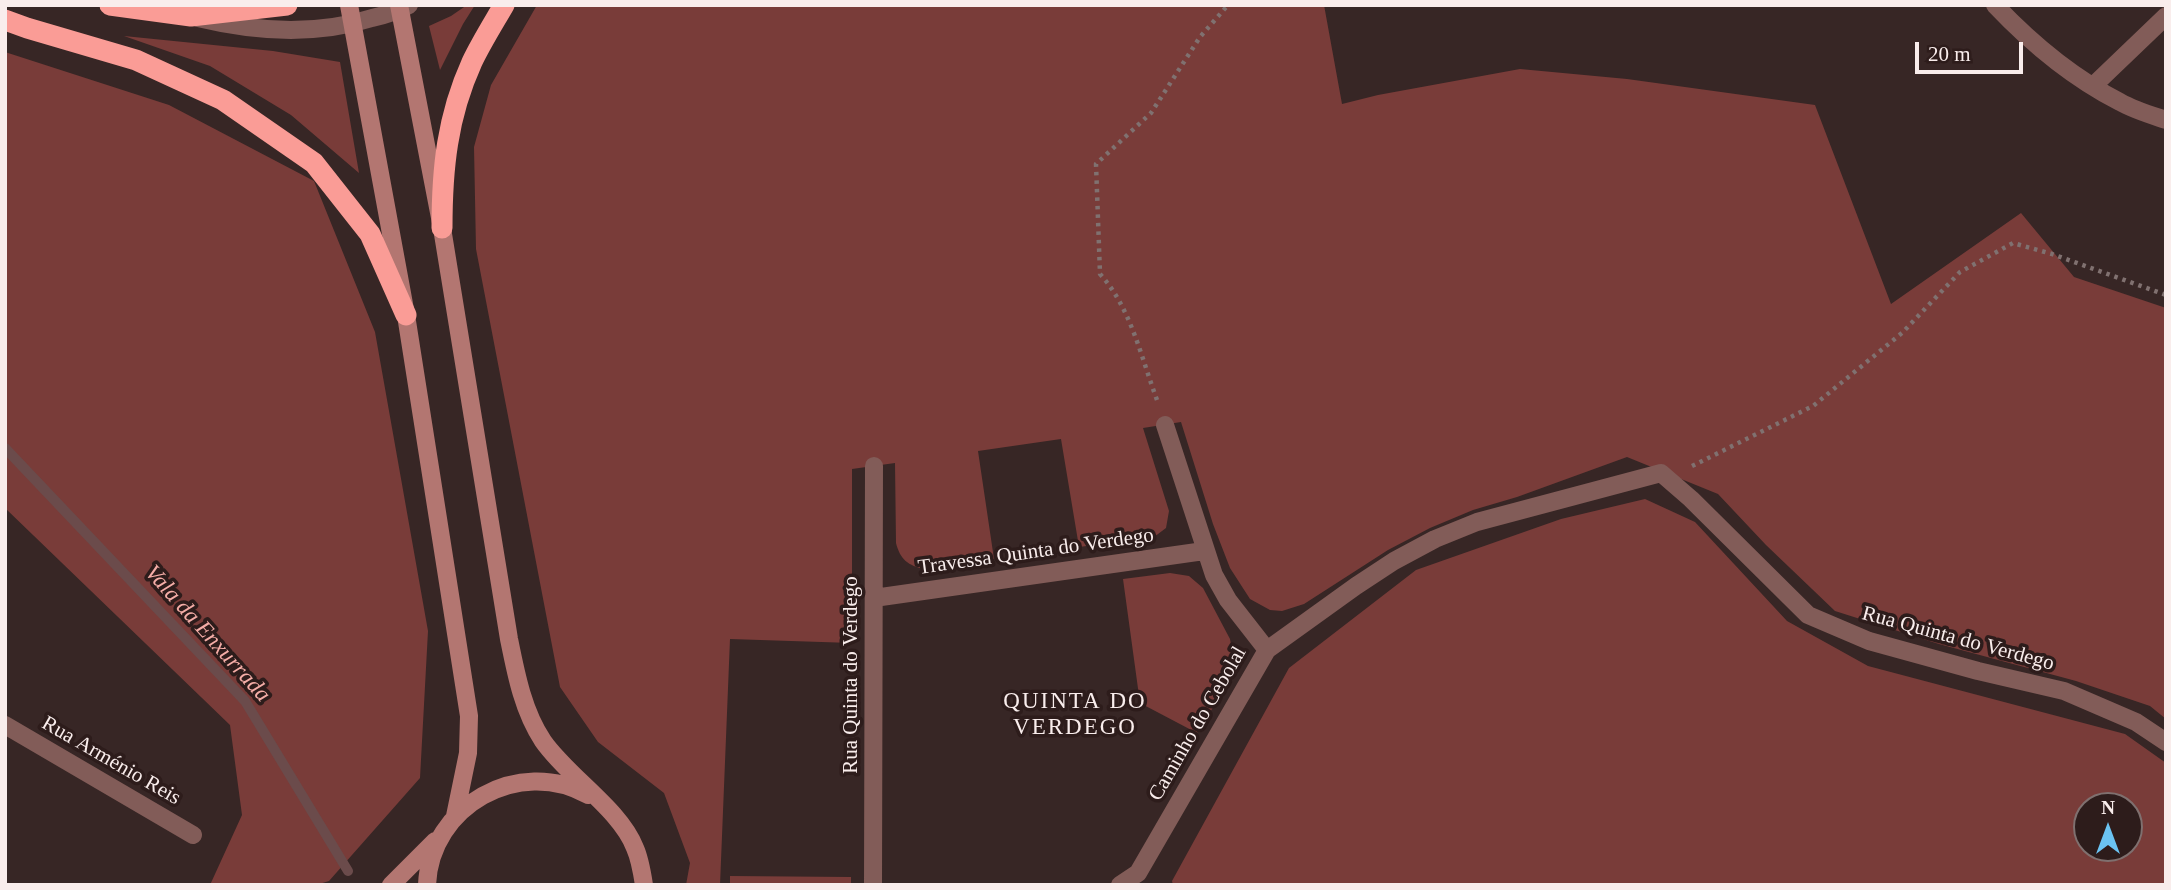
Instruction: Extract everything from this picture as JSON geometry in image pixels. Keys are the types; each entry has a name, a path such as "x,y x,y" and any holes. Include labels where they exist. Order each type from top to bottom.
{"highway":[{"path":"110,5 191,16 287,5"},
{"path":"442,228 442,174 453,116 472,62 504,5"},
{"path":"5,20 136,60 223,100 314,163 370,234 407,315"}],"main road":[{"path":"349,5 407,315 469,716 467,761 455,816"},
{"path":"402,7 442,228 515,670 531,721 544,743 612,813 635,847 643,885"},
{"path":"391,885 442,834 455,816 485,793 523,781 562,784 597,800"},
{"path":"427,885 430,863 442,834"}],"street":[{"path":"1995,5 2016,27 2073,74 2122,103 2166,121"},
{"path":"191,16 221,24 276,31 353,24 402,7"},
{"path":"2092,86 2166,16"},
{"name":"Caminho do Cebolal","path":"1121,885 1139,873 1267,650 1228,600 1214,575 1204,551 1166,425"},
{"name":"Rua Quinta do Verdego","path":"873,885 874,466"},
{"path":"1267,650 1356,586 1435,539 1477,522 1661,473"},
{"name":"Rua Quinta do Verdego","path":"1661,473 1691,499 1808,615 1869,641 2064,691 2136,722 2166,742"},
{"name":"Travessa Quinta do Verdego","path":"874,598 1204,551"},
{"name":"Rua Arménio Reis","path":"5,725 193,835"}],"path":[{"path":"1166,425 1129,321 1114,289 1100,274 1096,164 1151,113 1200,37 1228,5"},
{"path":"1661,473 1681,472 1813,406 1902,333 1961,272 2014,243 2166,295"}],"shaded area":[{"path":"467,5 475,5 440,70 429,26"},
{"path":"537,5 1324,5 1342,104 1520,69 1627,79 1815,105 1891,304 2021,213 2074,277 2166,308 2166,719 2150,706 2076,681 1939,644 1835,611 1766,545 1718,494 1627,457 1473,510 1430,528 1388,550 1304,604 1282,611 1270,610 1250,599 1230,568 1213,524 1181,422 1143,428 1169,511 1166,528 1154,537 1079,547 1061,439 978,451 994,559 919,568 906,561 896,543 895,463 852,469 852,643 730,639 720,885 686,885 690,863 664,793 598,742 560,687 476,249 474,147 491,85"},
{"path":"124,36 273,51 340,62 359,173 291,115 210,66"},
{"path":"5,52 169,105 314,181 375,332 428,631 420,778 329,881 316,885 210,885 242,815 230,725 5,508"},
{"path":"1645,499 1695,522 1787,621 1868,666 2125,734 2166,763 2166,885 1173,885 1172,881 1289,668 1416,570 1561,519"},
{"path":"1170,573 1189,576 1203,588 1230,639 1233,655 1227,685 1197,733 1140,703 1123,579"},
{"path":"730,876 851,877 851,885 730,885"}],"waterway":[{"name":"Vala da Enxurrada","path":"5,448 245,701 348,871"}],"district":[{"name":"QUINTA DO VERDEGO","path":"1075,715"}]}
